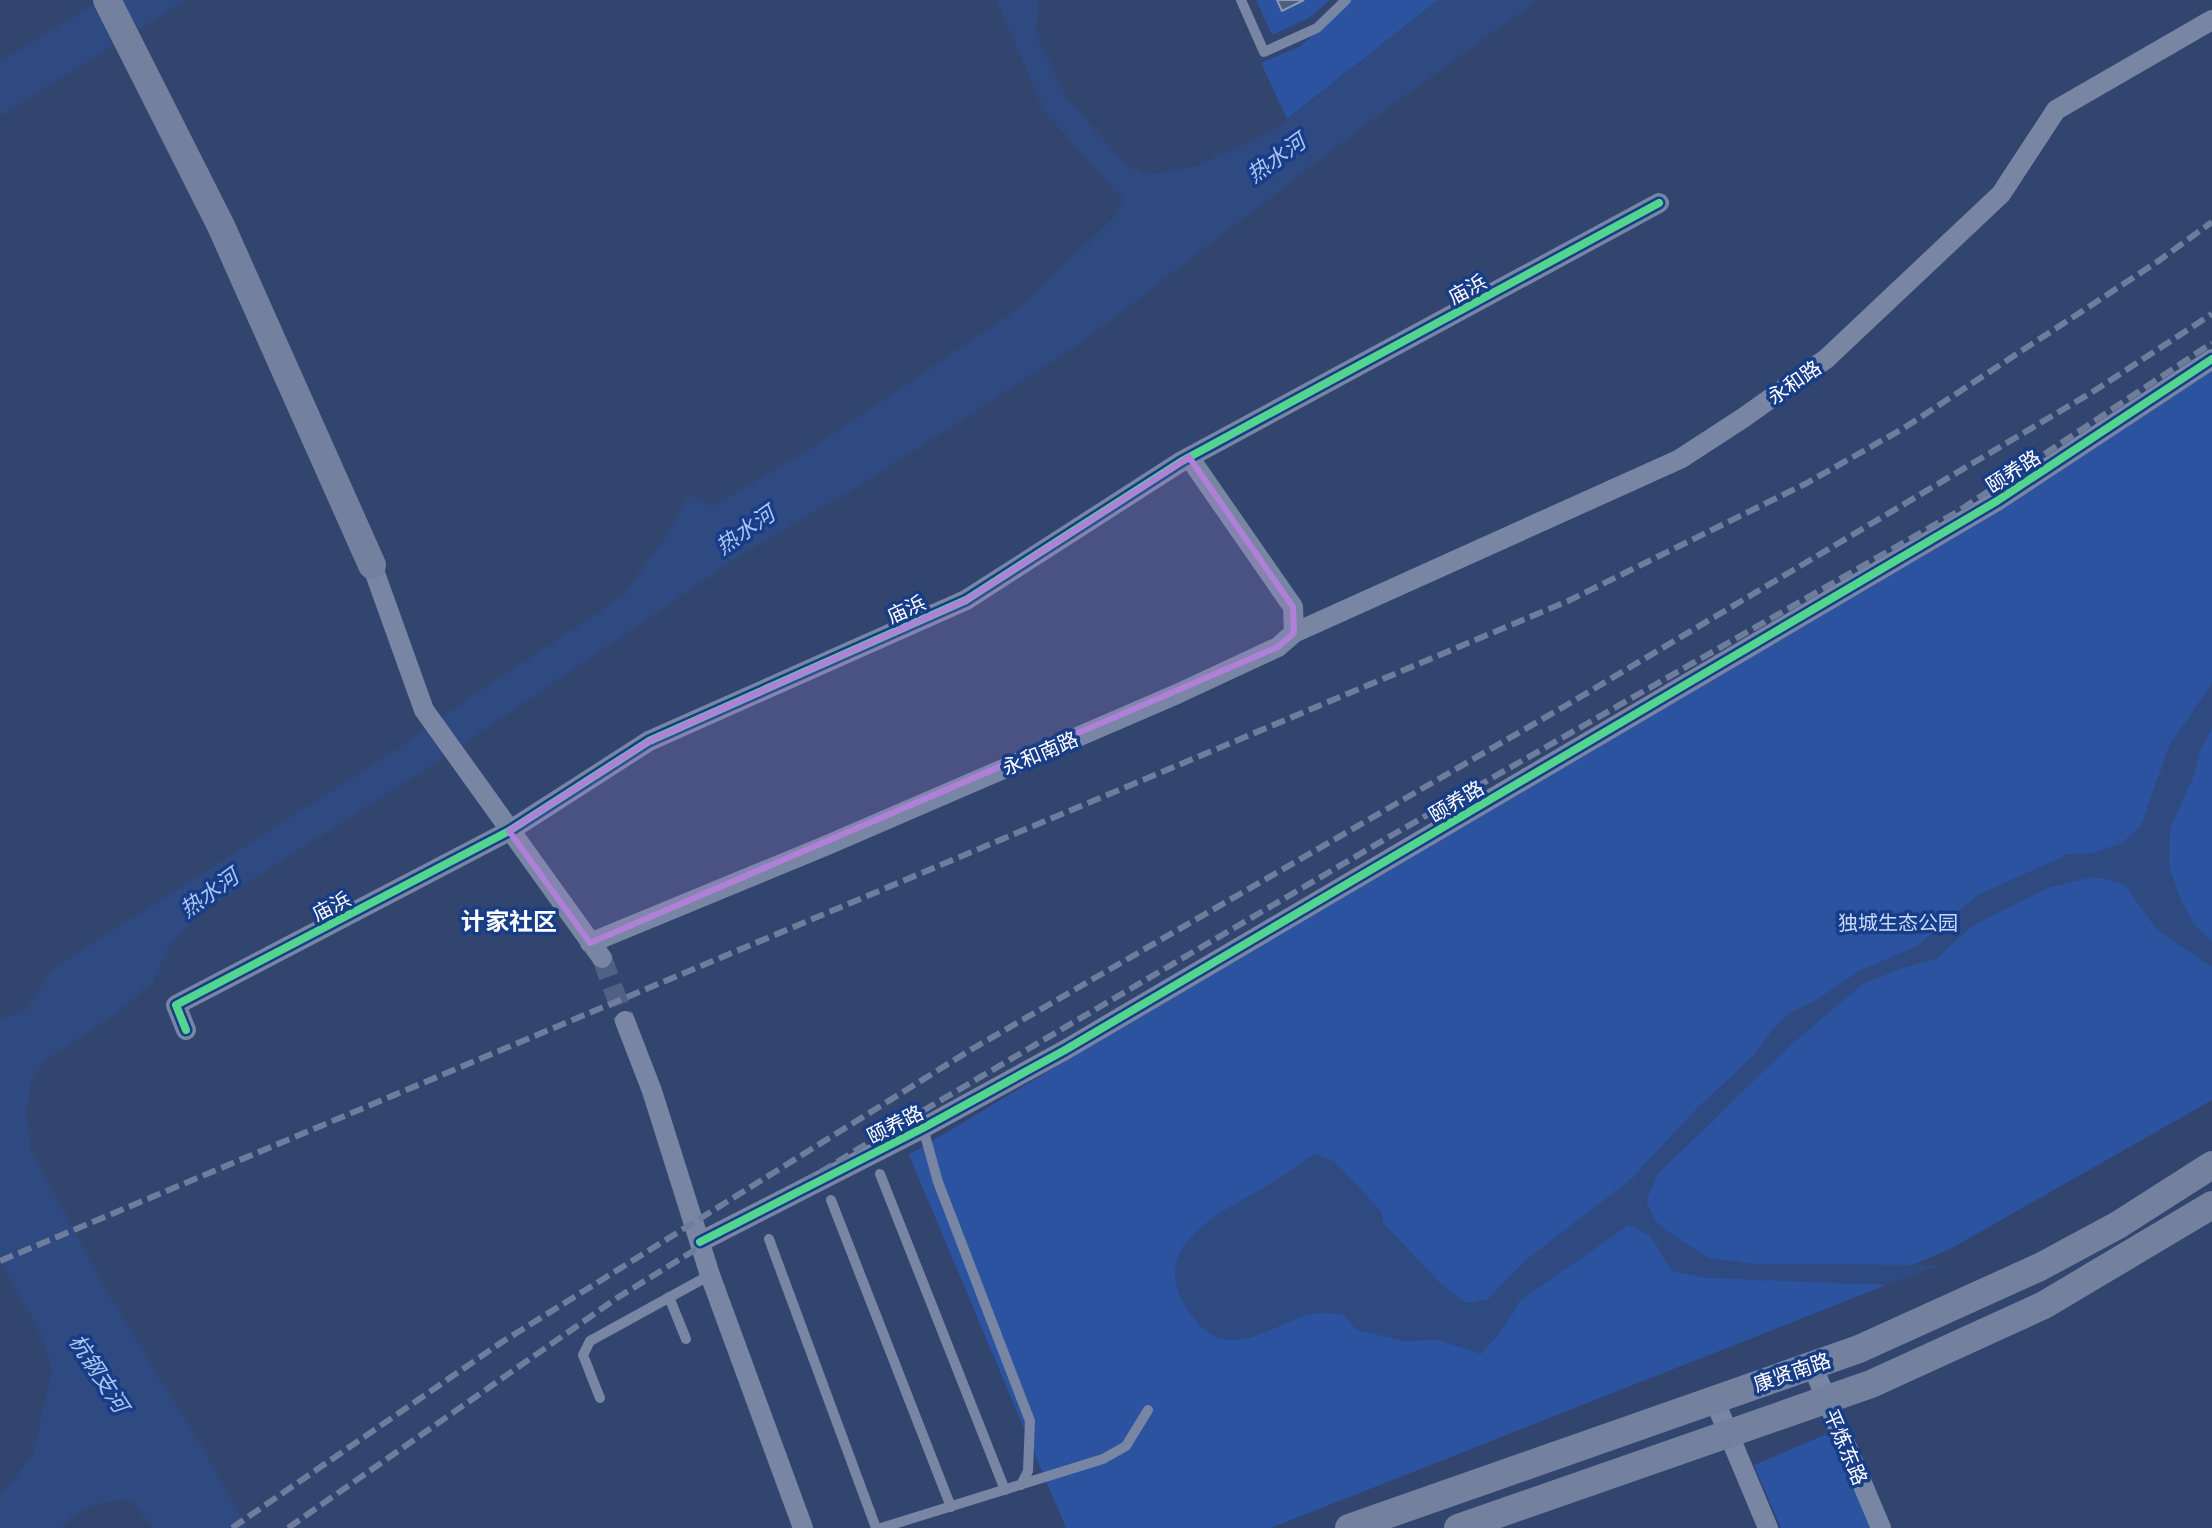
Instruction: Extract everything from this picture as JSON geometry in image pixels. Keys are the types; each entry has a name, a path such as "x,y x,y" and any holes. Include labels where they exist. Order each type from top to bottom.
{"street":[{"path":"107,0 221,226 372,565 424,710 509,831"},
{"name":"永和路","path":"1294,633 1680,459 1743,418 1826,359 2001,194 2056,110 2212,20"},
{"name":"庙浜","path":"186,1030 176,1005 509,831 649,741 966,600 1189,457 1659,203"},
{"name":"颐养路","path":"700,1242 923,1128 1065,1050 1997,501 2212,359"},
{"path":"1189,457 1293,607 1294,633"},
{"name":"永和南路","path":"509,831 596,950 825,846 1177,694 1278,647 1294,633"},
{"path":"625,1021 652,1091 710,1275 803,1528"},
{"name":"康贤南路","path":"1349,1528 1911,1328 2040,1267 2118,1225 2212,1165"},
{"name":"康贤南路","path":"1458,1528 1826,1400 1935,1357 2044,1305 2212,1205"},
{"name":"平炼东路","path":"1812,1365 1881,1528"},
{"path":"1714,1399 1768,1528"}],"lane":[{"path":"1241,0 1264,52 1317,28 1346,0"},
{"path":"923,1128 938,1182 1030,1421 1028,1471 1021,1485"},
{"path":"880,1174 1005,1490"},
{"path":"831,1200 951,1507"},
{"path":"769,1239 878,1528 1103,1459 1126,1446 1148,1410"},
{"path":"600,1398 583,1355 590,1341 710,1275"},
{"path":"669,1297 686,1339"}],"highlighted area":[{"path":"1189,457 1293,607 1294,633 1278,647 590,943 509,831 649,741 966,600"}],"green space":[{"path":"1256,0 1330,0 1309,18 1272,35"},
{"path":"1351,0 1438,0 1287,119 1261,63 1301,46"},
{"name":"独城生态公园","path":"2212,359 2212,1100 1952,1248 1870,1283 1886,1285 1271,1528 1066,1528 909,1155 1682,690"},
{"path":"1836,1430 1877,1528 1781,1528 1754,1465"}],"water":[{"path":"100,0 186,0 0,116 0,62"},
{"path":"996,0 1039,0 1036,34 1066,97 1129,168 1153,174 1197,166 1277,128 1438,0 1538,0 1380,114 1082,342 872,478 744,553 443,758 200,913 171,943 153,982 120,1011 44,1061 31,1082 27,1112 31,1151 108,1293 247,1528 153,1528 133,1500 94,1505 77,1514 62,1528 0,1528 0,1496 33,1454 52,1370 41,1334 0,1261 0,1021 28,1008 52,969 396,750 623,596 665,538 689,495 713,506 818,444 1023,305 1115,216 1123,200 1045,112"},
{"path":"2212,683 2212,728 2170,828 2169,866 2180,898 2194,924 2212,942 2212,967 2157,930 2124,884 2094,877 2050,887 1971,927 1936,959 1863,984 1793,1043 1659,1173 1646,1200 1655,1221 1709,1258 1757,1264 1944,1265 1886,1285 1707,1278 1672,1271 1650,1236 1629,1225 1521,1300 1499,1334 1481,1354 1438,1340 1404,1341 1357,1330 1342,1314 1311,1314 1251,1337 1223,1339 1205,1330 1187,1309 1177,1286 1176,1266 1183,1248 1195,1233 1231,1206 1274,1182 1314,1154 1334,1161 1382,1212 1383,1223 1442,1285 1466,1303 1488,1299 1526,1260 1631,1179 1695,1110 1753,1056 1773,1029 1791,1012 1816,1000 1859,971 1917,946 1978,895 2068,854 2092,853 2122,843 2141,825 2169,746"}],"building":[{"path":"1277,0 1304,0 1282,11"}],"tunnel":[{"path":"602,958 625,1021"}],"railway":[{"path":"0,1261 1568,601 1807,483 1904,428 2157,262 2212,222"},
{"path":"232,1528 502,1342 972,1049 1565,706 2094,391 2212,314"},
{"path":"288,1528 617,1298 863,1146 1394,834 1957,512 2212,343"}],"cycle path":[{"path":"186,1030 176,1005 509,831 649,741 966,600 1182,461 1659,203"},
{"path":"700,1242 923,1128 1065,1050 1997,501 2212,359"}],"district":[{"name":"计家社区","path":"509,921"}],"water label":[{"name":"热水河","path":"1276,158"},
{"name":"热水河","path":"745,530"},
{"name":"热水河","path":"209,893"},
{"name":"杭钢支河","path":"99,1373"}]}
